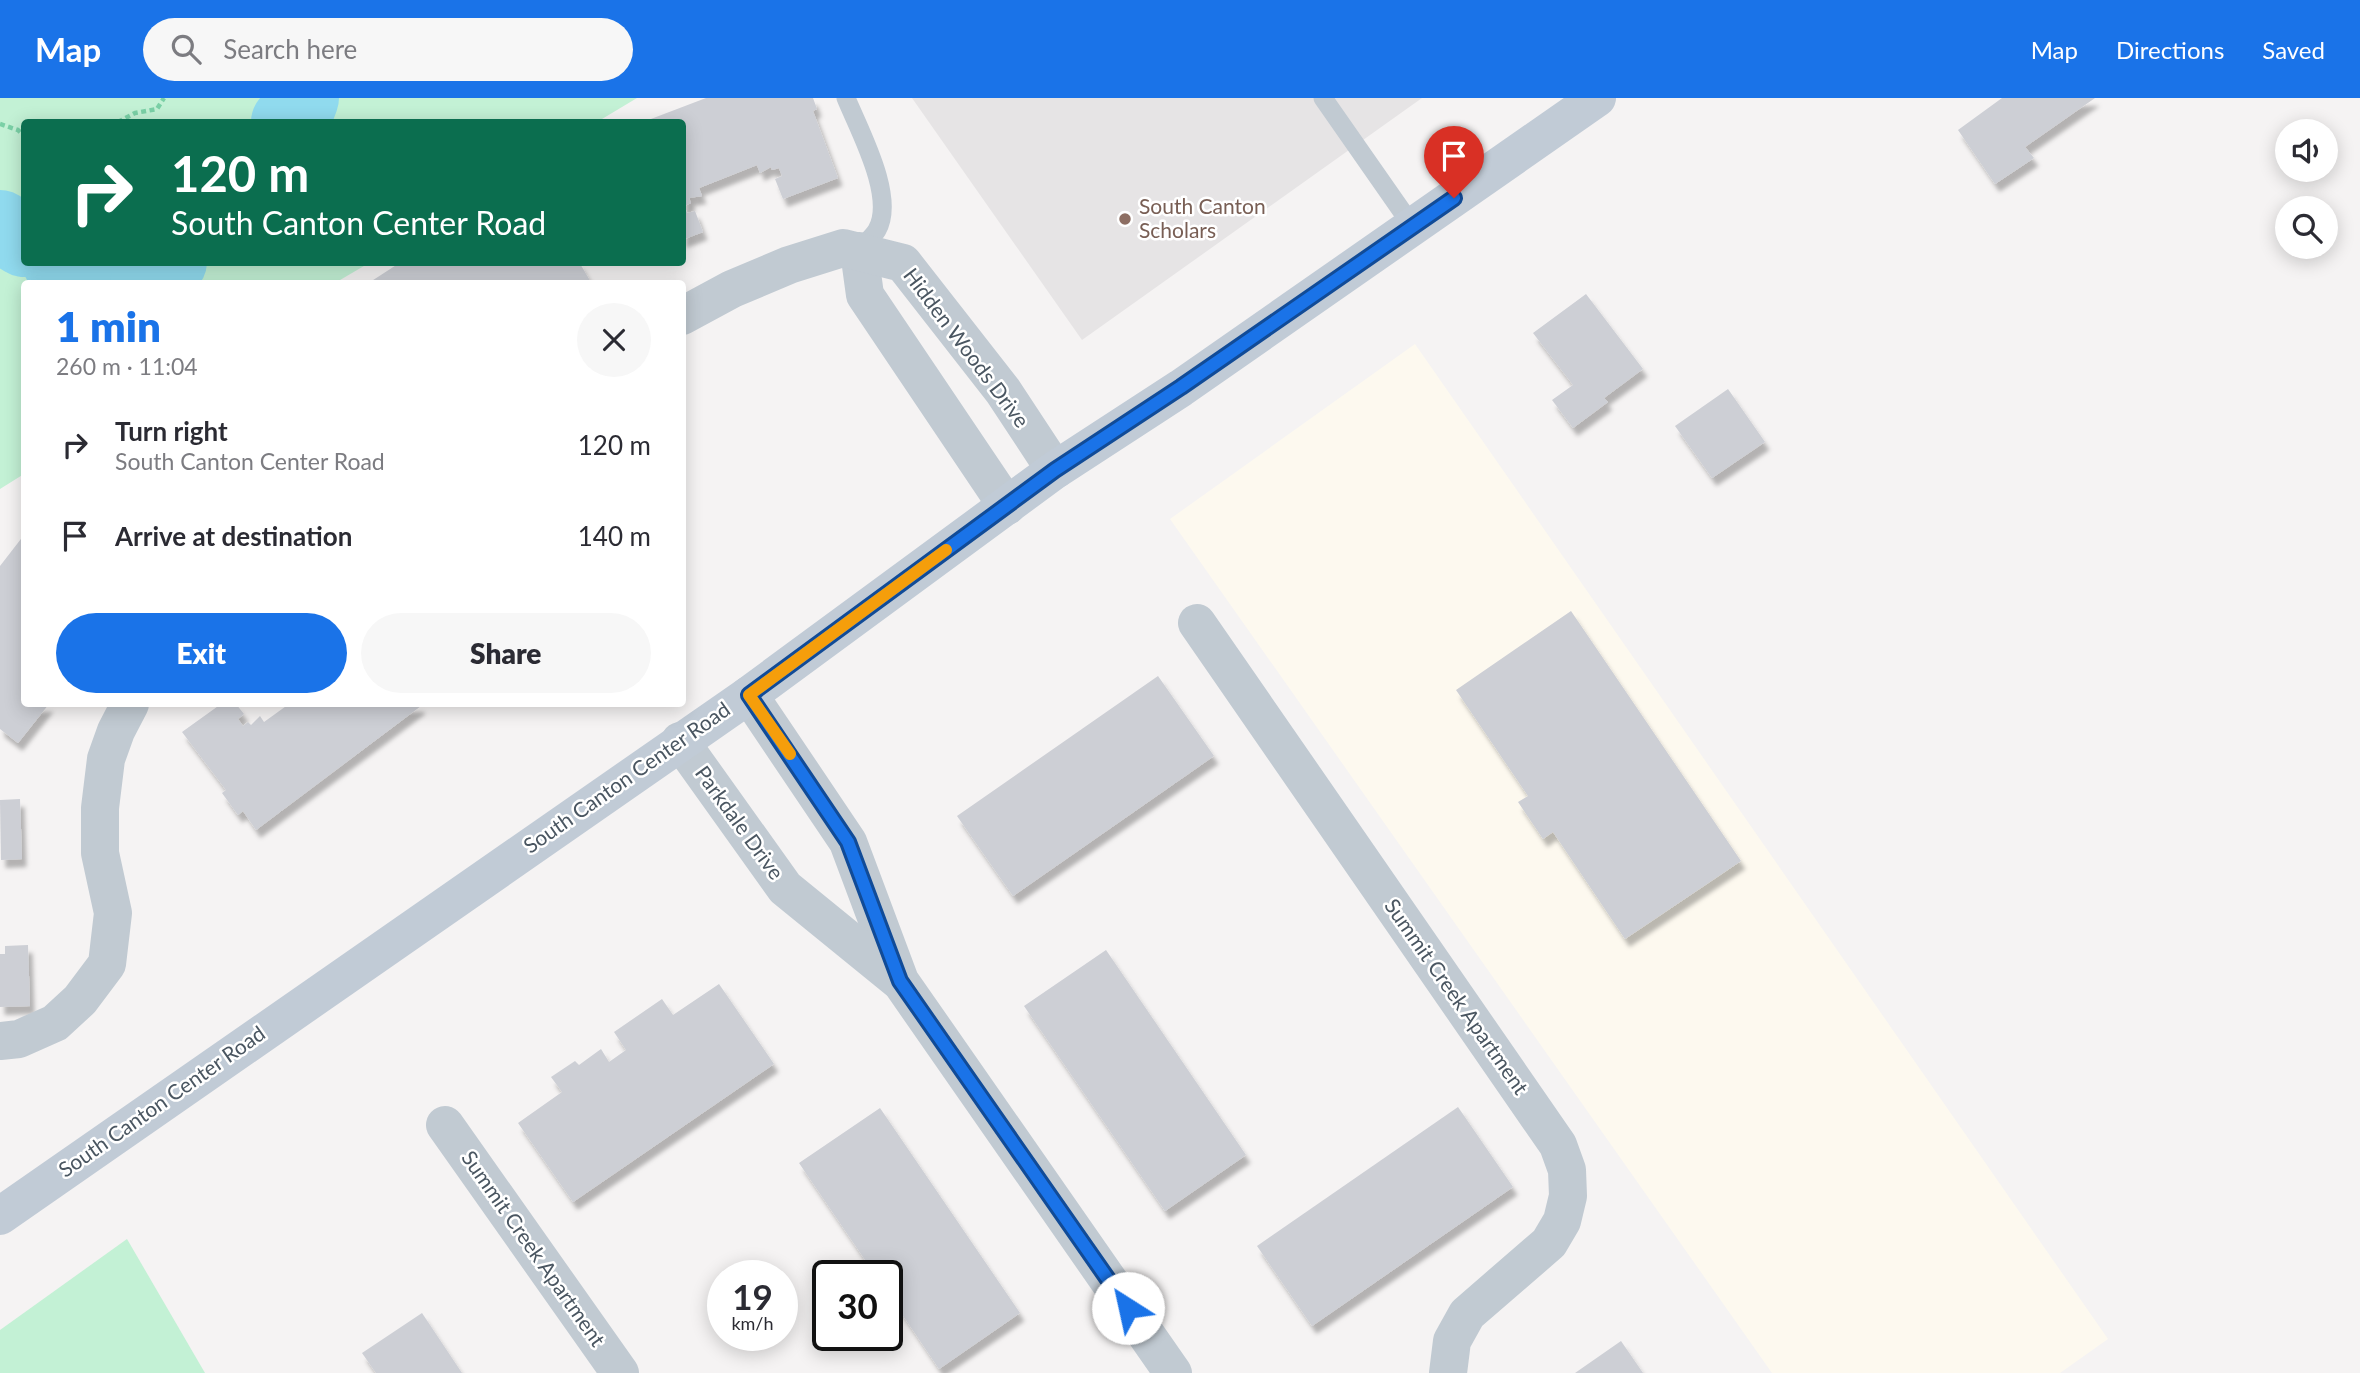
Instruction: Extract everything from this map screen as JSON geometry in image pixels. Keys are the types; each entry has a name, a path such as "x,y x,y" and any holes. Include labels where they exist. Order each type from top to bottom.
{"main road":[{"name":"South Canton Center Road","path":"0,1216 749,695 1055,470 1181,387 1597,98"}],"street":[{"name":"Hidden Woods Drive","path":"686,314 732,289 789,265 843,248 903,263 1003,391 1055,470"},
{"path":"859,251 865,295 1007,506"},
{"name":"Summit Creek Apartment","path":"1197,622 1558,1145 1567,1170 1568,1196 1562,1220 1549,1243 1467,1314 1452,1341 1448,1373"},
{"name":"Parkdale Drive","path":"749,695 848,842 900,981 1173,1373"},
{"path":"0,1041 19,1040 55,1023 80,1000 107,964 113,912 100,853 100,808 106,759 128,707"},
{"name":"Parkdale Drive","path":"680,741 785,888 900,981"},
{"name":"Summit Creek Apartment","path":"445,1125 620,1373"}],"lane":[{"path":"846,98 875,166 883,207 878,229 859,251"},
{"path":"1323,98 1413,227"}],"path":[{"path":"124,119 135,113 157,109 164,98"},
{"path":"0,124 21,133"}],"shaded area":[{"name":"South Canton Scholars","path":"912,98 1422,98 1082,340"},
{"path":"1415,344 2108,1339 2060,1373 1772,1373 1170,519"}],"green space":[{"path":"0,98 637,98 602,119 21,119 21,266 364,266 340,280 21,280 21,476 0,489"},
{"path":"127,1239 205,1373 0,1373 0,1330"}],"building":[{"path":"706,98 813,98 817,109 813,111 838,178 783,199 775,179 782,176 779,168 772,170 771,167 760,173 757,165 699,188 702,196 689,198 691,203 686,205 686,119 651,119"},
{"path":"2002,98 2095,98 2025,147 2034,158 1995,184 1958,130"},
{"path":"686,211 687,213 695,211 703,232 686,238"},
{"path":"395,266 581,266 590,280 373,280"},
{"path":"1586,294 1643,369 1604,398 1608,402 1573,428 1552,400 1573,385 1533,333"},
{"path":"1728,389 1765,442 1712,478 1675,426"},
{"path":"21,539 21,707 47,707 18,743 0,729 0,566"},
{"path":"1571,611 1741,861 1625,939 1553,832 1543,839 1518,802 1528,796 1456,690"},
{"path":"1158,676 1214,756 1013,896 957,816"},
{"path":"217,707 238,707 244,714 238,719 243,726 248,722 251,725 260,716 264,722 285,707 420,707 256,830 243,811 238,815 222,793 226,790 182,732"},
{"path":"20,799 22,859 1,860 0,800"},
{"path":"28,945 30,1006 0,1007 0,954 5,954 5,946"},
{"path":"1106,950 1246,1155 1165,1211 1024,1006"},
{"path":"719,984 774,1064 573,1202 518,1123 562,1092 551,1077 575,1061 579,1065 601,1049 609,1062 626,1050 614,1032 662,999 673,1015"},
{"path":"1458,1107 1513,1187 1312,1326 1257,1246"},
{"path":"880,1108 1020,1313 939,1369 903,1316 903,1260 865,1260 799,1163"},
{"path":"422,1313 462,1373 376,1373 362,1353"},
{"path":"1621,1341 1643,1373 1575,1373"}],"waterway":[{"path":"289,119 303,98"},
{"path":"0,226 21,239"},
{"path":"64,266 84,280"},
{"path":"151,280 166,266"}],"slow traffic":[{"path":"790,754 749,695 946,550"}],"place":[{"name":"South Canton Scholars","path":"1125,219"}],"route":[{"path":"1128,1308 900,981 848,842 749,695 1055,470 1181,387 1454,198"}]}
